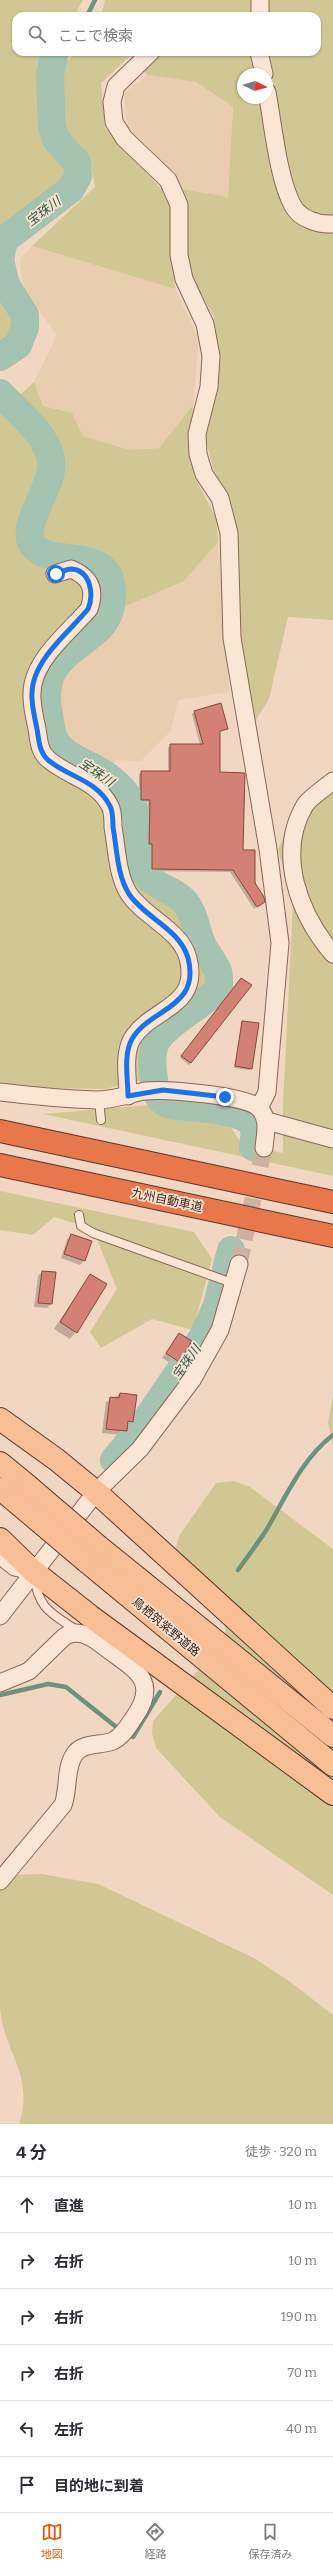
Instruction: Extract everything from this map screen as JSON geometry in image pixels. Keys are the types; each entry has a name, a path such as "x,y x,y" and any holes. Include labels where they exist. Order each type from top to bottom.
{"highway":[{"path":"0,1131 333,1202"},
{"name":"九州自動車道","path":"0,1164 333,1236"}],"main road":[{"path":"0,1419 57,1460 96,1492 333,1708"},
{"name":"鳥栖筑紫野道路","path":"0,1463 14,1492 333,1736"},
{"path":"0,1539 33,1571 90,1616 333,1794"},
{"name":"鳥栖筑紫野道路","path":"92,1553 333,1764"}],"street":[{"path":"260,0 260,12"},
{"path":"147,56 116,86 112,102 114,122 124,138 168,180 180,205 179,255 182,271 205,324 211,356 209,387 197,434 198,454 204,474 220,498 229,533 232,638 268,849 280,943 267,1092 263,1115 264,1148"},
{"path":"260,56 263,68"},
{"path":"269,104 285,185 293,207 307,219 323,224 333,224"},
{"path":"56,574 71,569 83,574 91,585 92,600 88,609 41,664 33,684 32,702 41,750 48,759 89,782 111,807 120,872 129,894 181,944 188,958 190,974 185,993 176,1004 142,1028 132,1039 128,1050 128,1096"},
{"path":"333,781 306,804 294,832 292,864 298,897 318,937 333,954"},
{"path":"0,1092 35,1097 99,1100 128,1096 145,1091 163,1090 225,1097 248,1102 263,1115 333,1139"},
{"path":"0,1616 33,1571 96,1492 140,1449 192,1380 220,1330 239,1264"},
{"path":"0,1555 16,1567 33,1571"},
{"path":"0,1683 29,1671 64,1637 70,1633 80,1632 100,1643 144,1680 147,1688 146,1695 123,1732 113,1741 81,1749 74,1754 70,1765 68,1792 62,1805 0,1881"}],"lane":[{"path":"99,1100 101,1120"},
{"path":"79,1215 81,1226 93,1233 232,1284"},
{"path":"33,1571 37,1595 45,1608 80,1632"}],"shaded area":[{"path":"0,0 83,0 76,12 12,12 12,56 42,56 44,141 65,163 63,188 0,230"},
{"path":"105,0 333,0 333,620 288,617 269,699 252,726 240,641 232,509 213,468 205,436 219,367 214,317 188,270 182,189 228,197 233,107 196,82 148,75 130,56 321,56 321,12 102,12"},
{"path":"72,56 130,56 101,83 105,128 170,198 175,289 32,246 95,187 90,161 66,130 63,65"},
{"path":"148,75 196,82 233,107 228,197 182,189 128,128 124,93"},
{"path":"32,246 175,289 199,339 193,405 159,448 130,450 83,436 72,413 43,406 34,382 57,335 24,290 20,259"},
{"path":"0,291 16,312 14,336 0,346"},
{"path":"34,382 43,406 72,413 83,436 130,450 159,448 193,405 189,450 195,478 216,518 218,542 184,581 124,607 116,563 80,547 49,545 38,528 59,468 48,437 16,399"},
{"path":"0,405 29,433 46,471 21,529 25,545 42,561 78,565 92,571 101,584 103,606 97,623 53,659 41,685 49,739 60,754 114,789 127,815 134,869 149,887 181,910 193,950 207,970 205,993 151,1036 146,1079 105,1089 18,1087 0,1081"},
{"path":"218,542 229,692 178,700 171,731 141,761 115,760 114,770 60,740 52,696 61,670 109,633 124,607 184,581"},
{"path":"333,774 333,1176 43,1114 150,1105 229,1125 242,1144 283,1153 283,1105 293,902 278,850 300,798"},
{"path":"0,1191 194,1232 212,1259 193,1330 152,1319 101,1348 90,1332 117,1289 93,1229 54,1217 33,1235 0,1230"},
{"path":"333,1395 333,1444 328,1423"},
{"path":"234,1481 250,1487 333,1549 333,1895 220,1817 156,1748 152,1733 153,1721 224,1641 226,1629 218,1614 174,1557 179,1536 216,1483"},
{"path":"42,1874 98,1884 254,1958 289,1981 333,2015 333,2124 19,2124 23,2107 21,2078 7,2038 0,2009 0,1890 13,1875"}],"building":[{"path":"221,703 228,729 220,731 220,772 245,773 243,850 255,850 255,883 264,897 265,902 257,907 233,870 152,869 152,844 149,844 150,800 141,800 141,771 170,771 170,744 203,744 194,711"},
{"path":"241,978 252,985 191,1063 181,1056"},
{"path":"242,1021 259,1023 252,1069 235,1066"},
{"path":"71,1234 92,1241 85,1261 64,1254"},
{"path":"42,1271 56,1272 52,1304 38,1303"},
{"path":"90,1274 107,1284 77,1333 60,1322"},
{"path":"179,1333 192,1341 179,1362 166,1353"},
{"path":"120,1393 137,1395 133,1422 128,1421 127,1431 106,1429 110,1397 119,1398"}],"waterway":[{"path":"89,12 95,0"},
{"name":"宝珠川","path":"0,357 18,345 25,327 25,315 6,285 0,260 4,240 71,189 78,176 77,162 57,141 52,128 50,74 54,56"},
{"name":"宝珠川","path":"0,393 38,432 44,441 51,460 51,470 48,480 31,525 30,535 32,544 41,552 53,556 82,560 95,564 105,571 111,584 111,605 106,619 97,631 60,661 52,674 47,692 49,715 54,738 63,750 77,760 106,775 126,794 131,802 136,818 139,855 144,872 153,882 177,895 187,905 193,916 203,946 219,974 219,988 212,995 176,1021 161,1035 156,1042 152,1060 157,1095 169,1105 224,1112 245,1118 253,1125 254,1128 253,1147"},
{"name":"宝珠川","path":"114,1460 140,1429 204,1335 217,1305 231,1250"},
{"path":"238,1570 267,1529 288,1491 312,1455 333,1435"},
{"path":"0,1695 48,1684 66,1687 120,1730"},
{"path":"127,1733 133,1737 160,1692"}],"tunnel":[{"path":"239,1264 264,1148"}],"route":[{"path":"56,574 71,569 83,574 91,585 92,600 88,609 41,664 33,684 32,702 41,750 48,759 89,782 111,807 120,872 129,894 181,944 188,958 190,974 185,993 176,1004 142,1028 132,1039 128,1050 128,1096 145,1091 163,1090 225,1097"}]}
